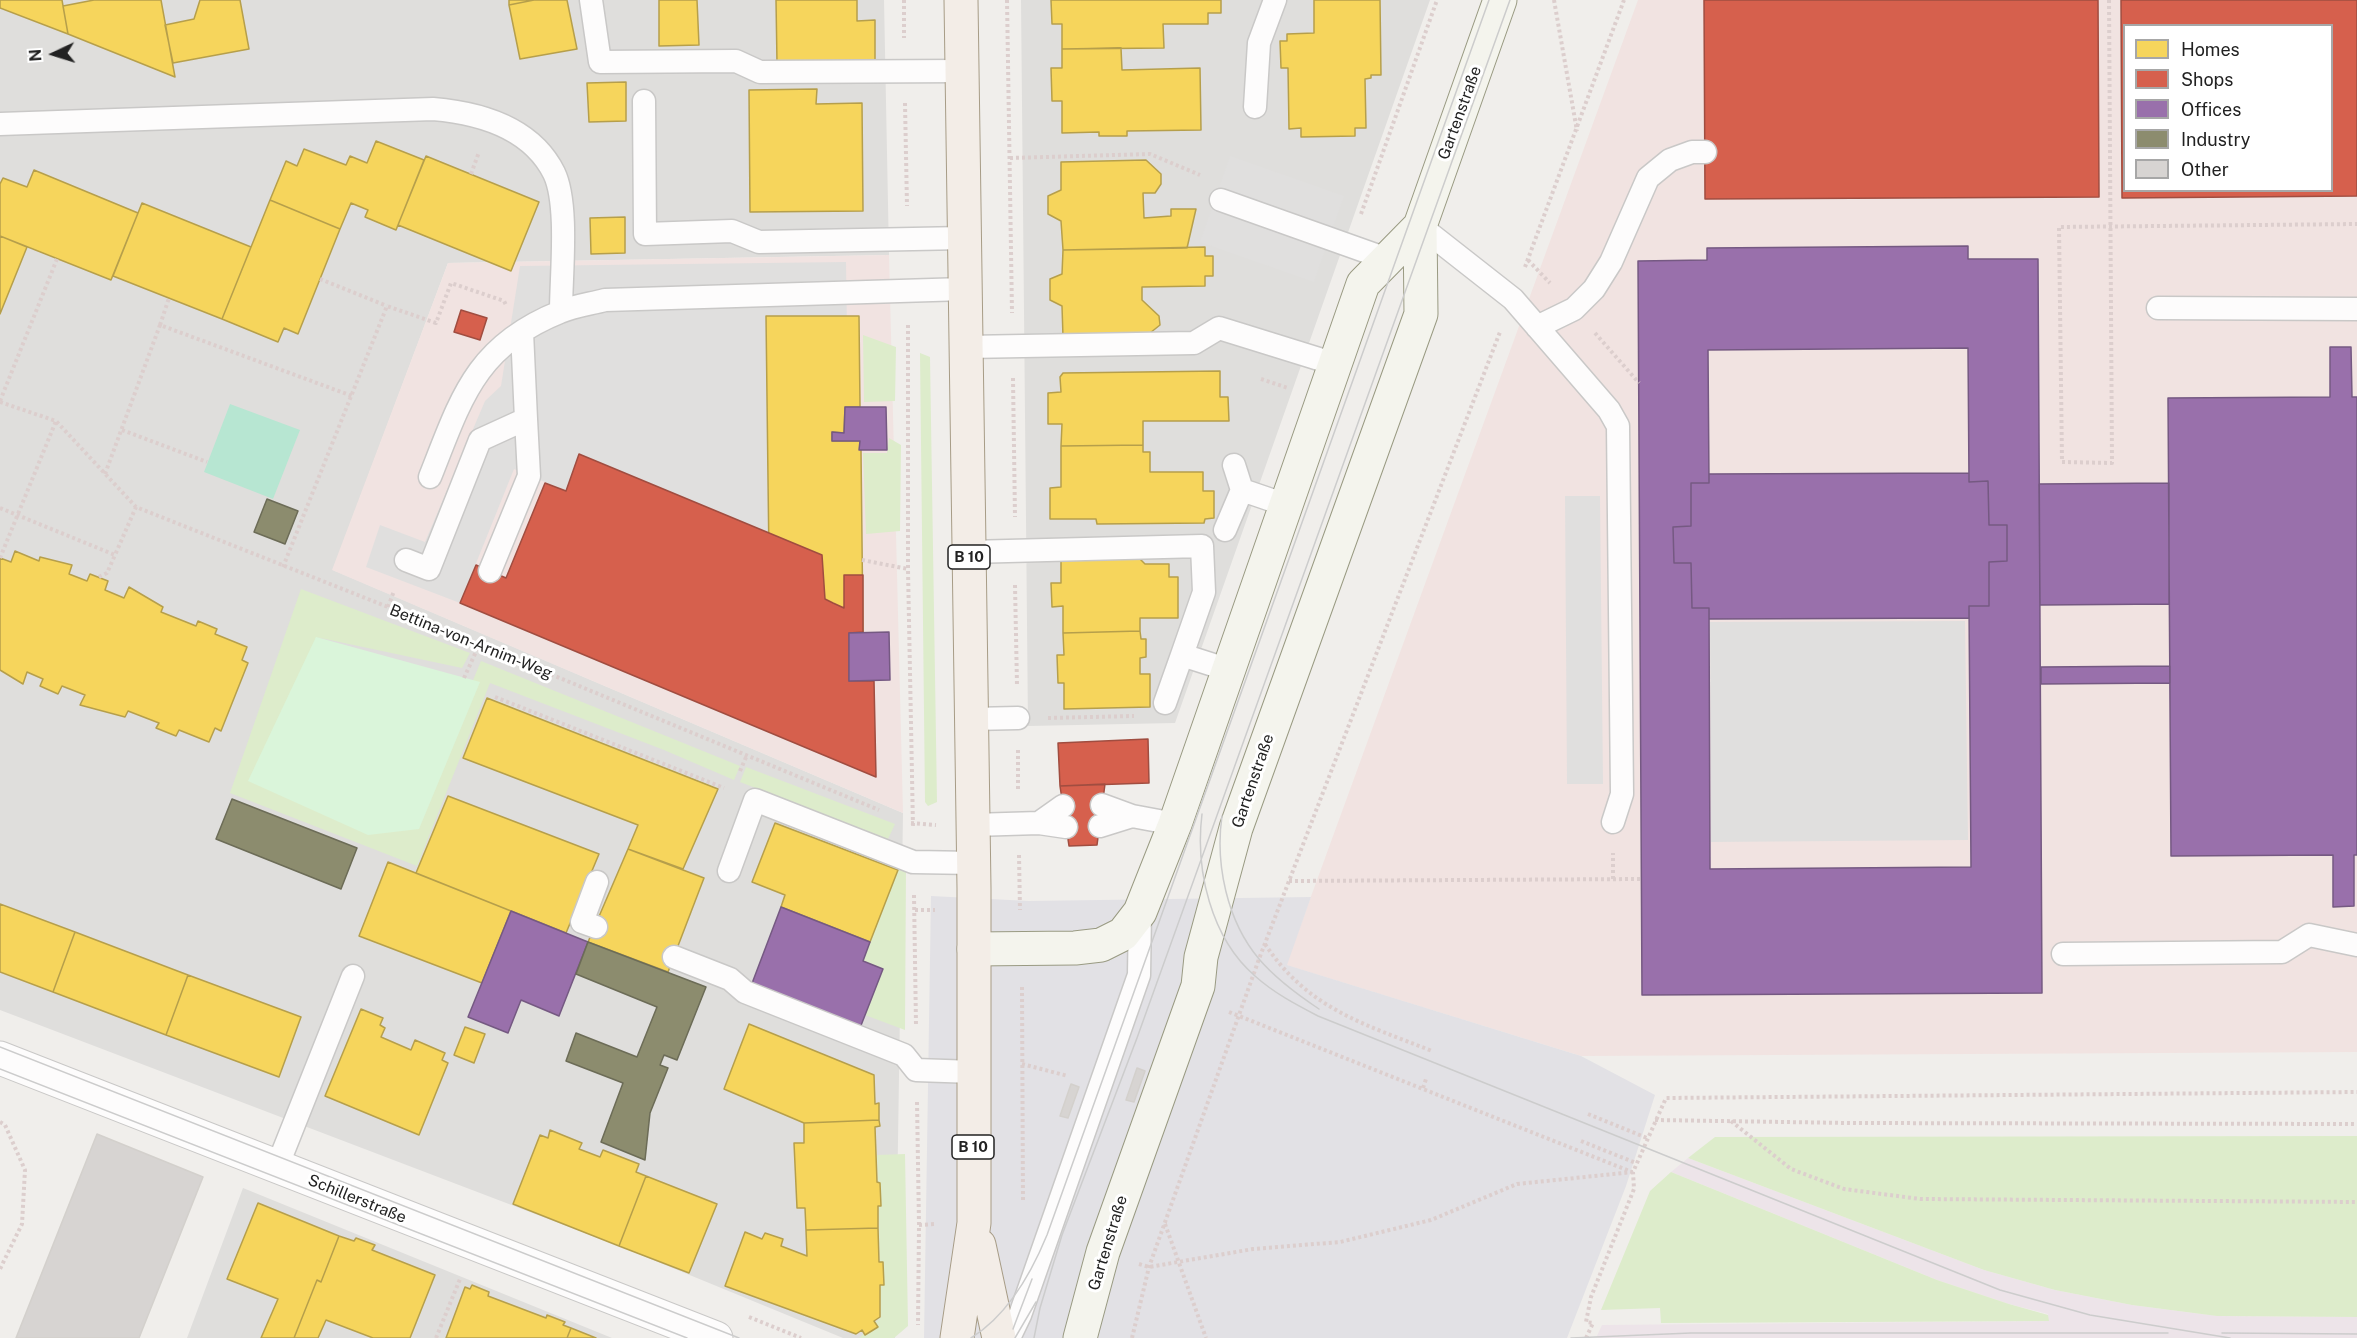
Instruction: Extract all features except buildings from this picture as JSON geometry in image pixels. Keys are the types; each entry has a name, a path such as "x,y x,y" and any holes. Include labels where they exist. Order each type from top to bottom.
{"main road":[{"name":"B 10","path":"957,1338 974,1223 975,910 961,0"},
{"name":"B 10","path":"974,1223 999,1338"}],"street":[{"name":"Gartenstraße","path":"1080,1338 1103,1252 1198,986 1201,957 1236,828 1421,314 1420,225 1500,0"},
{"name":"Gartenstraße","path":"974,949 1075,948 1101,945 1123,934 1140,912 1175,824 1363,284 1420,225"},
{"name":"Schillerstraße","path":"0,1058 716,1338"}],"lane":[{"path":"591,0 600,62 736,61 760,72 962,71"},
{"path":"1255,107 1259,43 1275,0"},
{"path":"644,101 645,234 732,231 759,242 908,237 964,238"},
{"path":"0,124 433,108 480,116 504,125 526,139 542,154 555,175 562,227 561,311"},
{"path":"1538,327 1574,309 1594,289 1611,262 1648,178 1670,160 1692,152 1705,152"},
{"path":"1221,201 1387,260"},
{"path":"1420,225 1513,299 1610,410 1618,426 1622,794 1613,822"},
{"path":"430,477 460,401 482,366 522,332 561,311 605,300 965,289"},
{"path":"2158,308 2357,309"},
{"path":"966,347 1194,343 1219,328 1335,364"},
{"path":"490,571 529,476 522,332"},
{"path":"406,560 429,569 480,440 526,419"},
{"path":"1225,530 1242,490 1234,465"},
{"path":"1242,490 1286,505"},
{"path":"969,552 1202,546 1204,592 1166,703"},
{"path":"1182,655 1229,670"},
{"path":"972,719 1017,718"},
{"path":"729,871 755,800 913,862 974,863"},
{"path":"1101,815 1132,816 1175,824"},
{"path":"973,827 1029,823 1064,817"},
{"path":"596,927 582,922 597,882"},
{"path":"1009,1338 1020,1315 1139,975 1140,912"},
{"path":"2062,954 2282,952 2309,935 2357,945"},
{"path":"674,957 730,979 745,992 904,1055 916,1070 974,1072"},
{"path":"277,1167 353,976"}],"path":[{"path":"904,0 908,237"},
{"path":"1007,0 1017,718 1029,823 1020,913"},
{"path":"1349,246 1437,0"},
{"path":"1554,0 1577,132"},
{"path":"1132,1338 1149,1267 1264,944 1577,132 1624,0"},
{"path":"2109,0 2110,228 2112,463 2062,462 2059,227 2110,228 2357,224"},
{"path":"1010,158 1150,154 1219,184 1221,201"},
{"path":"0,401 57,259"},
{"path":"320,279 436,323 451,283 504,301 522,332"},
{"path":"908,291 908,569 915,910 918,1327"},
{"path":"105,474 169,298"},
{"path":"284,567 387,306"},
{"path":"160,325 352,396"},
{"name":"Bettina-von-Arnim-Weg","path":"0,401 56,421 136,507 880,810"},
{"path":"0,558 56,421"},
{"path":"122,430 207,462"},
{"path":"99,577 107,573 136,507"},
{"path":"0,508 115,555"},
{"path":"862,560 908,569"},
{"path":"464,678 479,645"},
{"path":"495,697 755,800"},
{"path":"1017,718 1161,716 1166,703"},
{"path":"902,819 913,824 973,827"},
{"path":"1289,881 1642,879"},
{"path":"915,910 975,910 1029,915"},
{"path":"1264,944 1291,979 1333,1010 1432,1051"},
{"path":"1021,948 1023,1208"},
{"path":"1226,1011 1633,1172"},
{"path":"1022,1064 1074,1078"},
{"path":"1423,1088 1426,1079"},
{"path":"1586,1338 1593,1323 1586,1322 1591,1297 1634,1189 1633,1172 1636,1163 1666,1098 2357,1092"},
{"path":"1588,1114 1647,1138"},
{"path":"1655,1120 2357,1124"},
{"path":"1730,1121 1791,1169 1844,1189 1920,1199 2357,1202"},
{"path":"0,1122 5,1125 25,1170 22,1224 0,1269"},
{"path":"1581,1142 1636,1163"},
{"path":"1149,1267 1253,1249 1340,1242 1431,1220 1517,1184 1633,1172"},
{"path":"1165,1224 1206,1338"},
{"path":"436,1338 461,1274"}],"shaded area":[{"path":"0,0 884,0 889,255 448,263 333,570 903,813 895,1338 843,1338 619,1246 0,1010"},
{"path":"1021,0 1430,0 1175,723 1028,726"},
{"path":"1638,0 2357,0 2357,1052 1581,1056 1286,965"},
{"path":"1230,156 1344,196 1314,282 1200,242"},
{"path":"889,255 903,813 332,570 448,263"},
{"path":"846,262 851,611 514,469 460,603 366,567 380,525 425,542 485,401 501,386 520,266"},
{"path":"1565,496 1600,496 1603,784 1567,784"},
{"path":"1965,621 1968,840 1711,842 1710,622"},
{"path":"931,896 1029,901 1311,897 1287,965 1581,1056 1655,1095 1626,1186 1567,1338 924,1338"},
{"path":"1688,1158 1984,1270 2055,1290 2132,1305 2217,1316 2357,1317 2357,1338 1596,1338 1602,1325 2048,1321 2048,1314 2009,1304 1937,1280 1671,1172"},
{"path":"243,1188 612,1338 187,1338"}],"green space":[{"path":"863,335 896,347 895,401 864,402"},
{"path":"920,353 930,357 937,802 928,806 925,802"},
{"path":"230,404 300,430 273,499 204,472"},
{"path":"889,438 901,445 900,531 866,534 863,453 887,453"},
{"path":"301,589 470,653 462,668 316,637 471,685 481,661 740,766 734,780 664,750 490,683 417,866 230,793"},
{"path":"316,637 480,682 419,829 368,835 248,781"},
{"path":"746,767 895,824 888,839 740,782"},
{"path":"897,868 906,869 905,1030 865,1015 882,969 863,961"},
{"path":"2357,1136 2357,1317 2217,1316 2132,1305 2055,1290 1984,1270 1688,1158 1715,1137"},
{"path":"905,1154 908,1326 894,1338 859,1338 881,1317 877,1155"},
{"path":"1671,1172 1937,1280 2048,1315 2049,1321 1661,1323 1660,1308 1601,1310 1650,1191"}],"tram line":[{"path":"971,1338 984,1329 1007,1306 1026,1279 1047,1235 1489,0"},
{"path":"1034,1338 1040,1308 1062,1235 1137,1038 1510,0"},
{"path":"1202,814 1200,835 1204,880 1209,902 1227,943 1262,982 1318,1016 2000,1290 2090,1315 2230,1338"},
{"path":"1222,816 1220,834 1222,872 1231,910 1239,927 1259,959 1288,986 1319,1009"},
{"path":"0,1047 739,1338"},
{"path":"0,1069 687,1338"},
{"path":"1013,1329 1032,1279"},
{"path":"1015,1338 1036,1302"},
{"path":"1571,1338 1691,1333 2168,1333"},
{"path":"2222,1333 2357,1334"}]}
